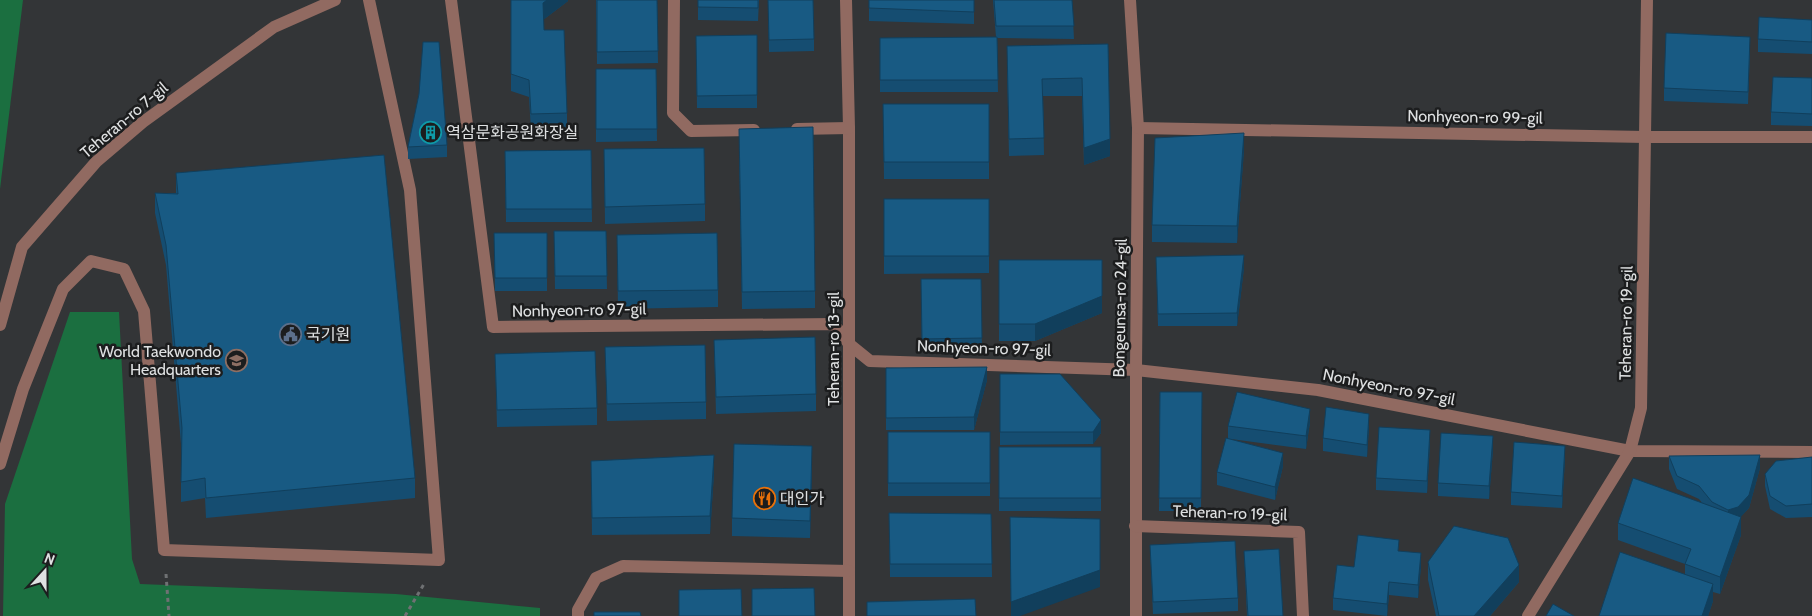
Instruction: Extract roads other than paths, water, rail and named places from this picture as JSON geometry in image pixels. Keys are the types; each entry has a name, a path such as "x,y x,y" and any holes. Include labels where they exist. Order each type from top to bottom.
{"street":[{"name":"Teheran-ro 7-gil","path":"0,325 22,246 96,162 143,122 274,27 335,0"},
{"path":"0,464 23,390 63,289 91,261 124,269 144,311 164,550 439,560 410,190 369,0"},
{"name":"Nonhyeon-ro 97-gil","path":"451,0 493,327 834,324 849,344 870,360 1136,370 1318,390 1630,452 1812,452"},
{"path":"674,0 672,113 691,131 849,128"},
{"name":"Teheran-ro 13-gil","path":"846,0 849,128 849,616"},
{"name":"Bongeunsa-ro 24-gil","path":"1130,0 1138,128 1136,616"},
{"name":"Teheran-ro 19-gil","path":"1528,616 1630,452 1641,408 1647,0"},
{"name":"Nonhyeon-ro 99-gil","path":"1138,128 1645,137 1812,137"},
{"name":"Teheran-ro 19-gil","path":"1135,526 1299,532 1302,616"},
{"path":"578,616 578,610 596,578 623,566 849,571"}],"place":[{"name":"역삼문화공원화장실","path":"430,132"},
{"name":"국기원","path":"290,334"},
{"name":"World Taekwondo Headquarters","path":"237,360"},
{"name":"대인가","path":"764,498"}]}
